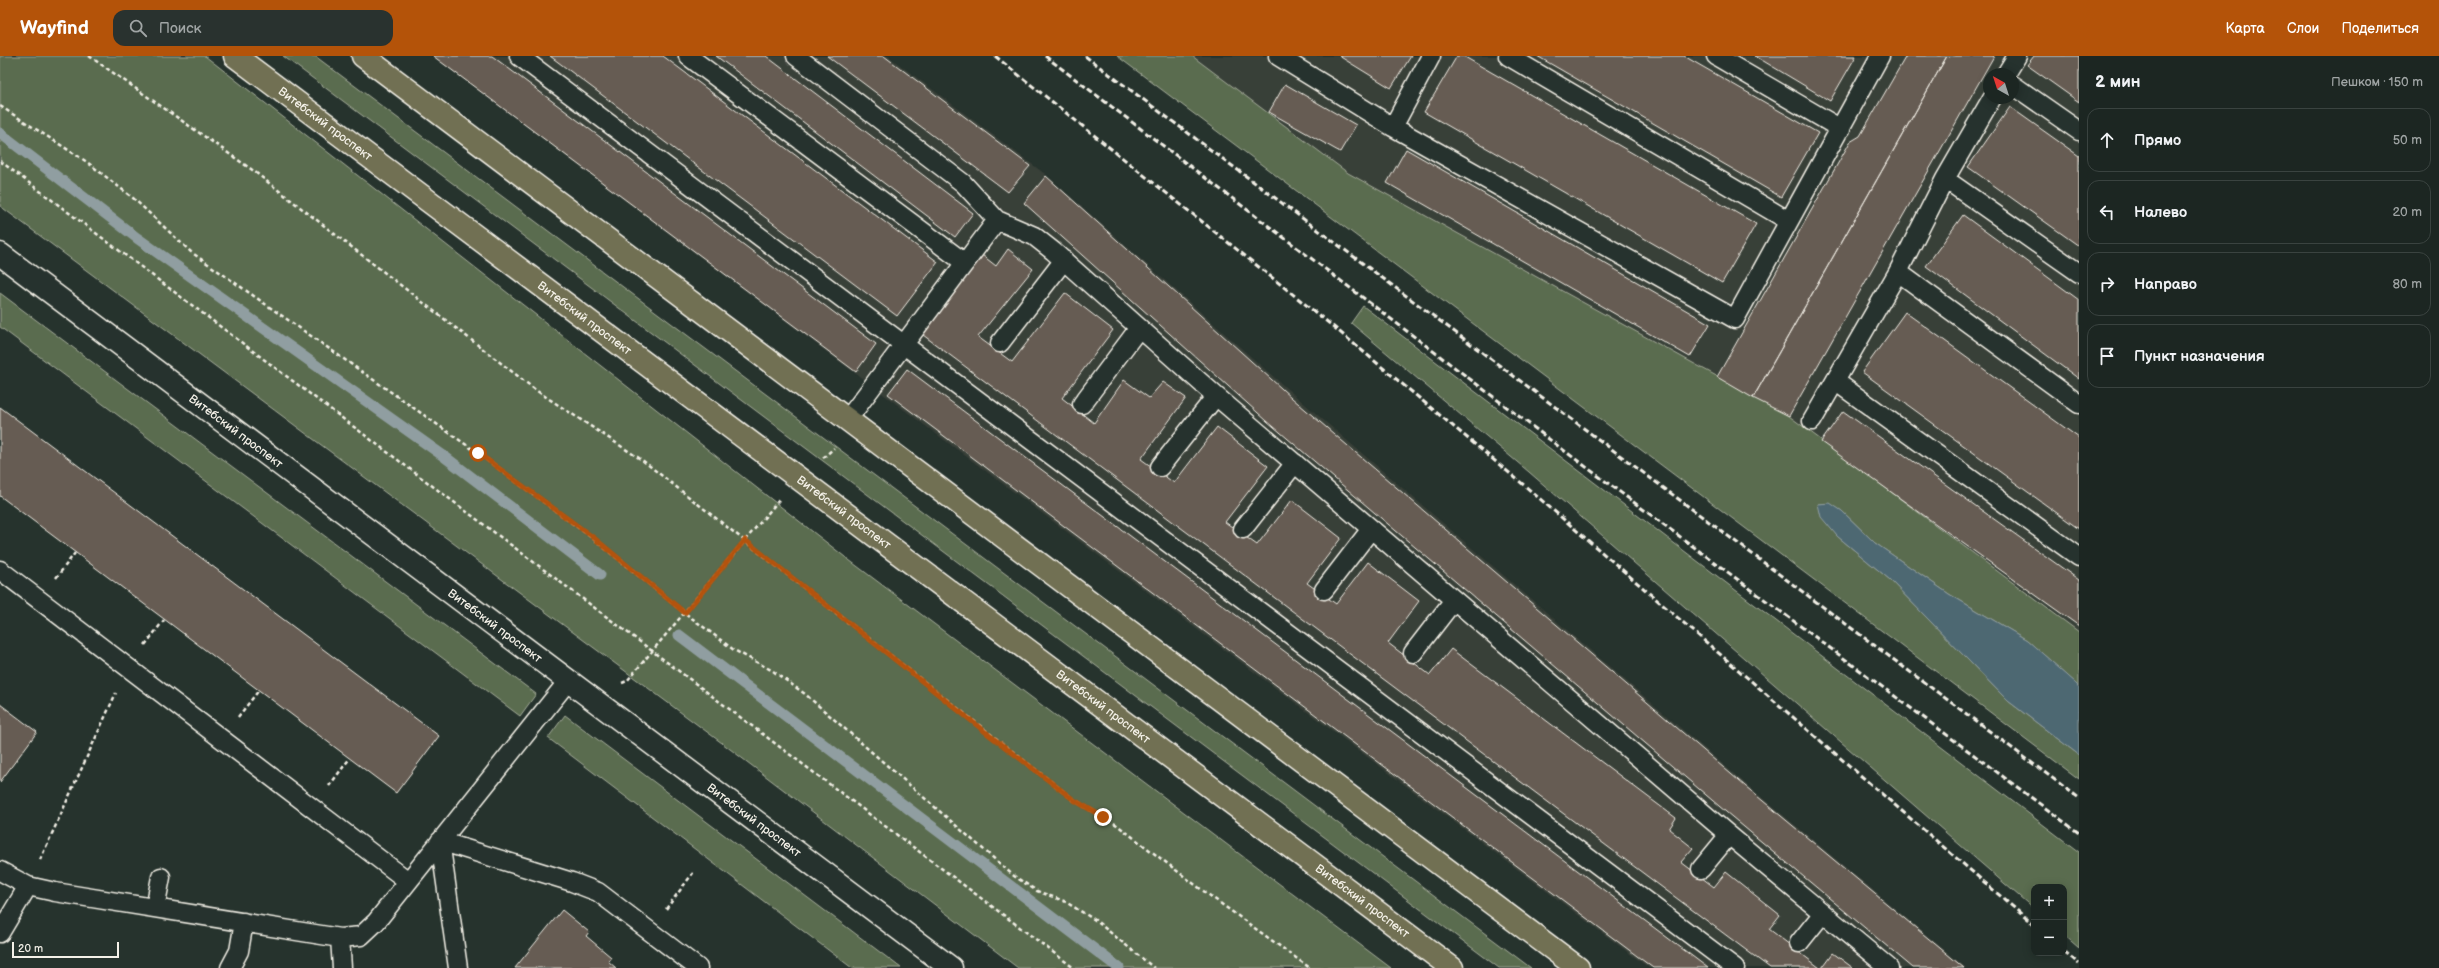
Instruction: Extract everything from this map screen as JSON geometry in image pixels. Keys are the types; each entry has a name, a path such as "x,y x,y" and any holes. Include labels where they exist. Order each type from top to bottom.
{"main road":[{"name":"Витебский проспект","path":"235,56 1452,968"},
{"path":"363,56 1578,968"}],"street":[{"name":"Витебский проспект","path":"0,254 951,968"}],"lane":[{"path":"519,56 1735,968"},
{"path":"688,56 964,263"},
{"path":"796,56 963,183 997,220 1034,236 1064,260 1139,328 1295,464 1729,835 1889,968"},
{"path":"1278,56 1393,127 1735,319 1880,56"},
{"path":"1393,127 1431,56"},
{"path":"1508,56 1789,221"},
{"path":"1716,56 1841,129"},
{"path":"2010,68 2017,56"},
{"path":"2019,89 2079,132"},
{"path":"1812,421 1898,272 1945,179 1989,104"},
{"path":"1945,179 2079,273"},
{"path":"848,419 997,220"},
{"path":"1000,342 1064,260"},
{"path":"1898,272 2079,404"},
{"path":"1082,404 1139,328"},
{"path":"1835,381 2079,557"},
{"path":"1160,467 1216,396"},
{"path":"1243,529 1295,464"},
{"path":"1324,590 1371,529"},
{"path":"0,570 408,881"},
{"path":"1413,653 1454,600"},
{"path":"0,871 28,886 340,938 361,936 376,922 568,681"},
{"path":"1701,869 1729,835"},
{"path":"440,841 572,882 598,892 698,968"},
{"path":"440,841 458,968"},
{"path":"155,908 161,877"},
{"path":"0,934 28,886"},
{"path":"1799,943 1823,913"},
{"path":"230,968 239,951 244,922"},
{"path":"340,938 342,968"}],"path":[{"path":"89,56 251,169 537,391 642,460 1074,800 1117,825 1202,890 1310,968"},
{"path":"0,106 87,162 133,198 191,252 478,453 594,538 685,613 734,650 773,671 805,694 1014,876 1037,891 1064,901 1095,920 1154,968"},
{"path":"0,161 1074,968"},
{"path":"821,459 836,446"},
{"path":"627,681 654,652 772,507"},
{"path":"28,886 128,667"},
{"path":"222,739 259,690"},
{"path":"312,808 350,758"},
{"path":"649,931 693,873"}],"shaded area":[{"path":"432,56 888,56 1045,174 1285,387 1748,786 1966,968 1649,968"},
{"path":"1192,56 2079,56 2079,632 1789,416 1348,173"}],"green space":[{"path":"0,56 205,56 845,557 1391,968 1018,968 730,749 0,206"},
{"path":"283,56 315,56 1531,968 1499,968"},
{"path":"1117,56 1192,56 1348,173 1789,416 2079,632 2079,686 2027,640 1949,594 1875,543 1842,511 1830,504 1818,504 1837,536 1889,579 2008,701 2079,755 2079,779"},
{"path":"0,293 536,694 520,716 0,327"},
{"path":"1363,306 2079,852 2079,948 2067,938 2067,884 2031,884 2031,906 1529,472 1351,323"},
{"path":"565,715 901,968 852,968 548,738"}],"water":[{"path":"1830,503 1842,511 1875,543 1949,594 2027,640 2079,686 2079,755 2008,701 1889,579 1837,536 1821,517 1818,504"}],"building":[{"path":"433,56 492,56 876,344 856,372"},
{"path":"550,56 663,56 938,262 897,316"},
{"path":"716,56 766,56 973,213 955,237"},
{"path":"827,56 884,56 1030,166 1008,192"},
{"path":"1339,56 1411,56 1391,88"},
{"path":"1457,56 1463,56 1756,224 1722,283 1424,112"},
{"path":"1537,56 1684,56 1818,133 1781,197"},
{"path":"1755,56 1856,56 1830,101"},
{"path":"1906,56 1947,56 1753,398 1717,377 1850,142 1860,136"},
{"path":"1947,56 1994,56 1987,68 1983,68 1983,75 1789,416 1753,398"},
{"path":"2034,56 2079,56 2079,102 2027,65"},
{"path":"1285,84 1356,125 1340,152 1269,112"},
{"path":"2010,107 2079,156 2079,246 1968,167"},
{"path":"1406,149 1710,324 1690,357 1387,183"},
{"path":"1046,176 1292,398 1745,786 1964,968 1913,968 1726,812 1267,421 1024,203"},
{"path":"1963,215 2079,300 2079,379 1926,266"},
{"path":"1008,249 1033,269 978,337 1012,362 1065,293 1113,330 1062,398 1094,423 1124,380 1149,398 1163,382 1186,398 1141,459 1174,483 1217,427 1268,466 1225,522 1257,545 1292,500 1341,538 1307,583 1336,604 1368,562 1419,601 1388,643 1430,675 1451,649 1676,818 1669,829 1693,848 1681,862 1714,887 1726,872 1780,915 1769,929 1820,968 1770,968 923,335 982,255 996,266"},
{"path":"1905,312 2079,438 2079,529 1862,372"},
{"path":"907,369 1708,968 1653,968 888,394"},
{"path":"0,407 439,736 396,793 0,496"},
{"path":"1843,411 2079,580 2079,626 1821,442"},
{"path":"0,704 37,732 0,782"},
{"path":"562,910 589,932 586,936 611,957 608,961 616,968 515,968"},
{"path":"1833,953 1853,968 1822,968"}],"waterway":[{"path":"0,133 137,238 445,457 600,575"},
{"path":"679,635 1119,968"}],"railway":[{"path":"995,56 1330,324 1525,486 2031,922"},
{"path":"1045,56 1562,449 2079,833"},
{"path":"1085,56 2079,798"},
{"path":"2067,954 2079,964"}],"route":[{"path":"478,453 594,538 685,613 745,540 988,734 1074,800 1103,817"}]}
